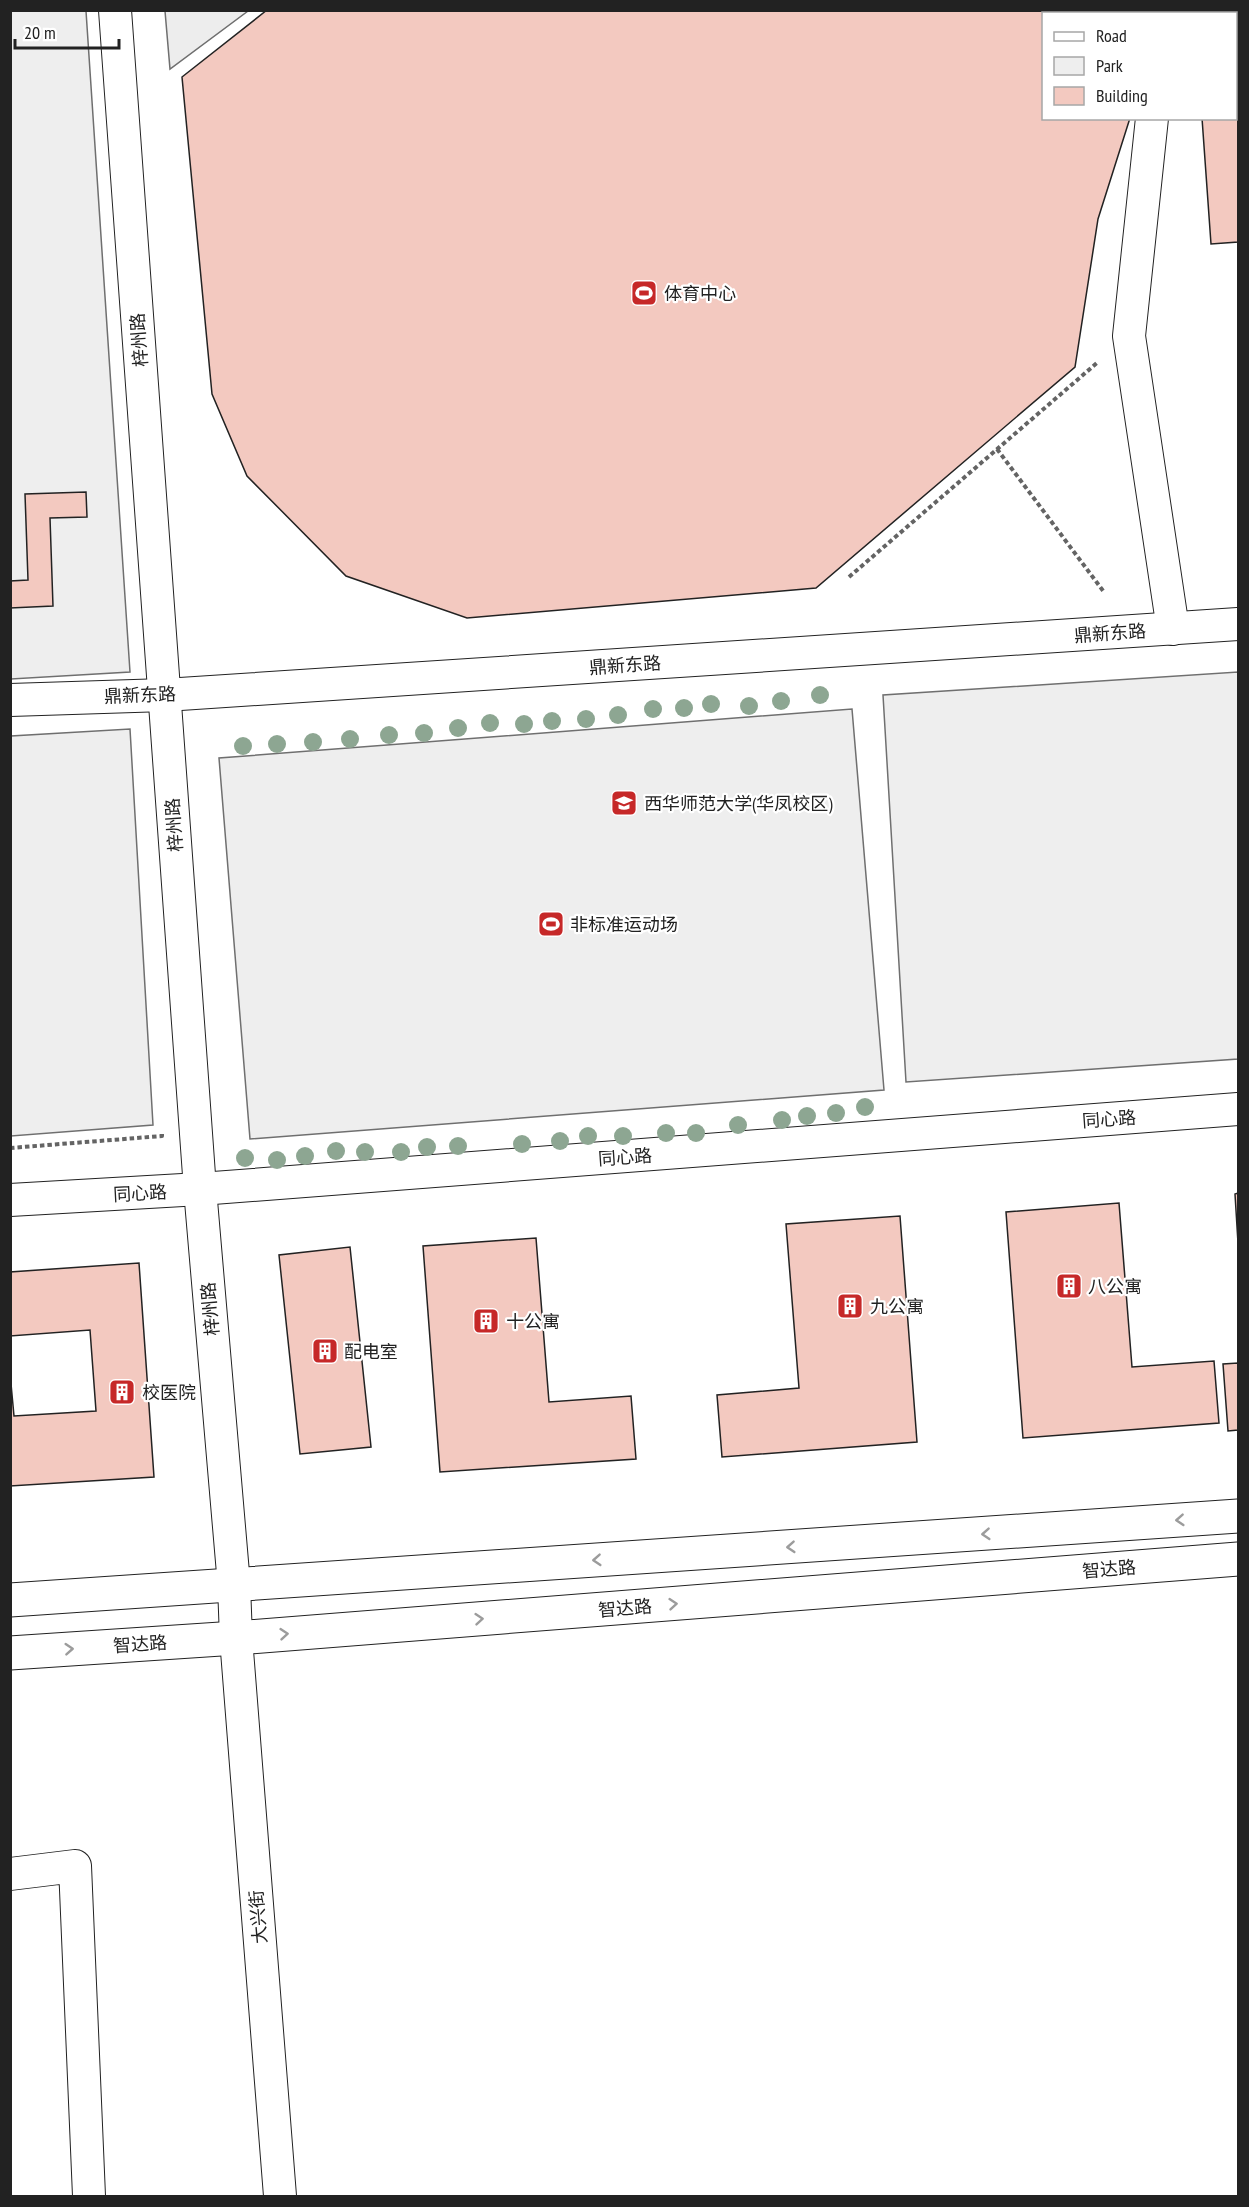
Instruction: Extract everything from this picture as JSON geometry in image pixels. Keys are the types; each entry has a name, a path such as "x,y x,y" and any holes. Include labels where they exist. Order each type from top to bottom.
{"street":[{"name":"梓州路","path":"115,10 200,1190 234,1586 236,1638"},
{"path":"1152,120 1128,336 1173,629"},
{"name":"鼎新东路","path":"10,700 165,695 1239,624"},
{"name":"同心路","path":"10,1200 200,1190 1239,1109"},
{"path":"10,1600 1239,1516"},
{"name":"智达路","path":"10,1653 236,1638 1239,1559"},
{"name":"大兴街","path":"236,1638 280,2196"},
{"path":"10,1874 75,1866 80,2195"}],"path":[{"path":"849,577 1128,336"},
{"path":"997,449 1104,592"},
{"path":"10,1148 162,1136 161,1124"}],"green space":[{"path":"11,11 86,11 130,672 11,679"},
{"path":"1238,672 1238,1059 906,1082 883,695"},
{"name":"非标准运动场","path":"852,709 884,1090 250,1139 219,758"},
{"path":"130,729 153,1125 11,1136 11,736"}],"shaded area":[{"path":"165,10 248,11 170,69"}],"building":[{"name":"体育中心","path":"267,10 1148,10 1148,12 1042,12 1042,120 1129,120 1098,219 1075,367 816,588 467,618 346,576 247,476 212,394 182,77"},
{"path":"1238,66 1238,242 1211,244 1202,120 1237,120"},
{"path":"86,492 87,517 50,518 53,606 10,608 10,581 28,580 25,494"},
{"path":"1238,1193 1238,1243 1235,1194"},
{"name":"八公寓","path":"1119,1203 1132,1367 1214,1361 1219,1423 1023,1438 1006,1212"},
{"name":"九公寓","path":"900,1216 917,1442 722,1457 717,1395 799,1388 786,1224"},
{"name":"十公寓","path":"536,1238 549,1402 631,1396 636,1459 440,1472 423,1246"},
{"name":"配电室","path":"350,1247 371,1447 300,1454 279,1255"},
{"name":"校医院","path":"139,1263 154,1477 10,1486 10,1373 14,1416 96,1411 90,1330 10,1336 10,1272"},
{"path":"1238,1363 1238,1430 1228,1431 1223,1364"}],"place":[{"name":"体育中心","path":"644,293"},
{"name":"西华师范大学(华凤校区)","path":"624,803"},
{"name":"非标准运动场","path":"551,924"},
{"name":"八公寓","path":"1069,1286"},
{"name":"九公寓","path":"850,1306"},
{"name":"十公寓","path":"486,1321"},
{"name":"配电室","path":"325,1351"},
{"name":"校医院","path":"122,1392"}]}
